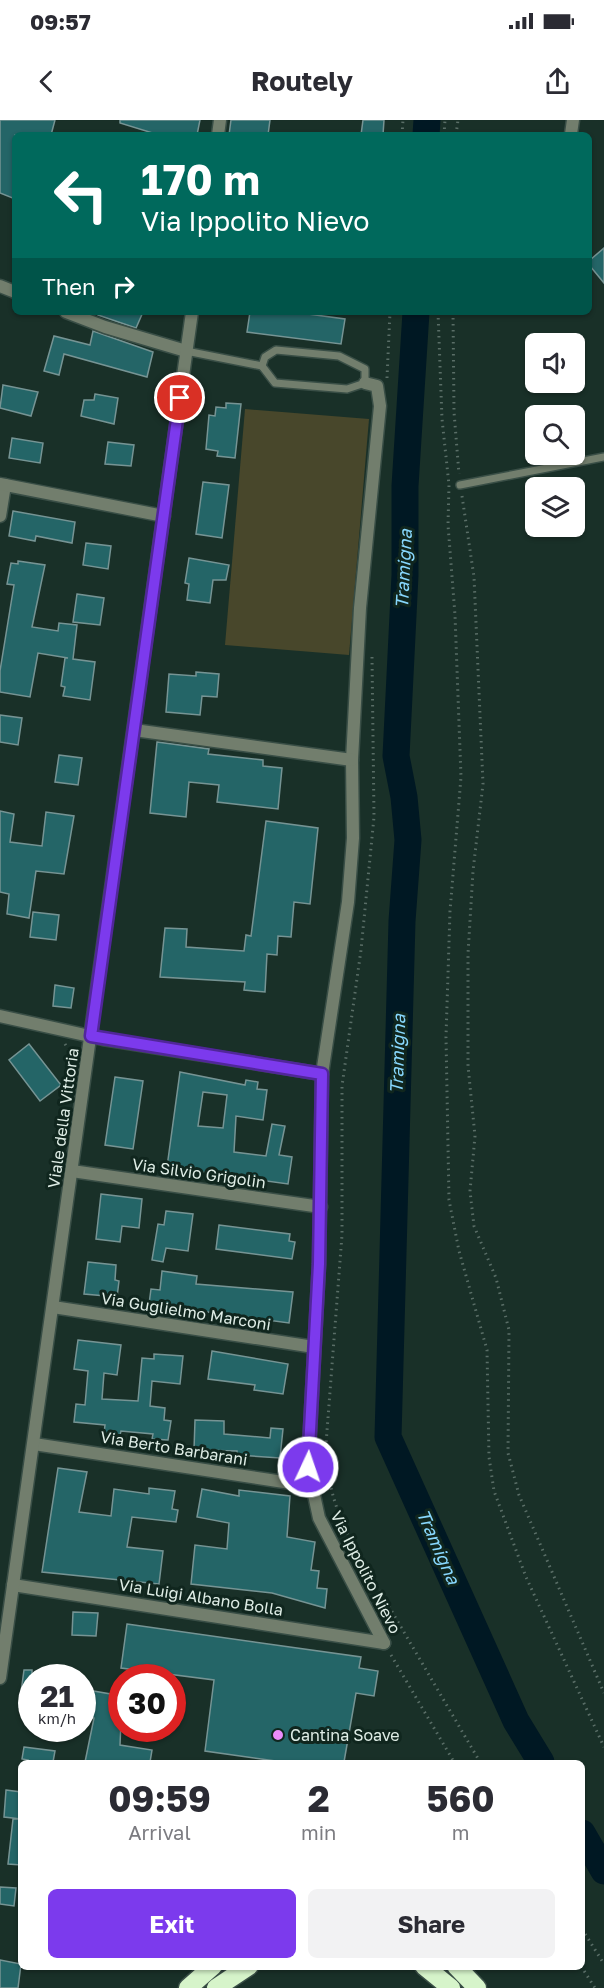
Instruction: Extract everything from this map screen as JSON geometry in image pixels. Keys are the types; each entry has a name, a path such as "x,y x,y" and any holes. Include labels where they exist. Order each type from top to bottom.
{"highway":[{"path":"188,1988 208,1970"},
{"path":"216,1988 243,1970"},
{"path":"429,1970 451,1988"},
{"path":"460,1970 477,1988"}],"street":[{"path":"74,315 105,327 186,351"},
{"name":"Viale della Vittoria","path":"0,1678 4,1621 13,1585 34,1444 192,315"},
{"name":"Via Ippolito Nievo","path":"365,383 377,386 380,406 360,608 352,760 353,838 348,902 322,1074 321,1207 308,1467 310,1486 319,1518 384,1643"},
{"path":"0,516 2,485 164,516"},
{"path":"134,730 352,760"},
{"path":"0,1016 91,1036 322,1074"},
{"name":"Via Silvio Grigolin","path":"72,1171 321,1207"},
{"name":"Via Guglielmo Marconi","path":"53,1307 314,1347"},
{"name":"Via Berto Barbarani","path":"34,1444 310,1486"},
{"name":"Via Luigi Albano Bolla","path":"13,1585 384,1643"}],"lane":[{"path":"186,351 262,366 274,383 347,389 365,383 365,369 339,356 276,350 265,357 262,366"},
{"path":"460,485 604,457"}],"path":[{"path":"438,315 442,418 449,485 448,525 455,615 461,777 450,911 447,1037 449,1200 459,1251 487,1350 489,1458 494,1491 526,1577 604,1747"},
{"path":"453,315 454,412 460,485 474,576 483,784 473,871 468,954 468,1066 475,1136 470,1191 474,1226 496,1278 509,1330 508,1453 519,1495 604,1693"},
{"path":"372,650 374,817 361,951 342,1086 342,1235 326,1444 327,1474 333,1503 350,1540 479,1760"},
{"path":"62,1040 74,1055 72,1066"},
{"name":"Via Ippolito Nievo","path":"384,1643 452,1760"},
{"path":"585,1934 604,1964"},
{"path":"584,1970 595,1988"}],"shaded area":[{"path":"245,409 369,419 349,655 225,645"}],"building":[{"path":"0,120 55,120 52,132 12,132 12,198 0,193"},
{"path":"120,120 200,120 198,132 149,132 120,123"},
{"path":"231,120 270,120 268,132 229,132"},
{"path":"363,120 384,120 383,132 361,132"},
{"path":"604,248 604,283 592,268 592,258"},
{"path":"98,315 142,315 136,328"},
{"path":"250,315 315,315 345,319 341,344 247,332"},
{"path":"93,331 153,352 147,377 64,354 59,375 44,371 54,336 90,345"},
{"path":"3,385 38,392 31,416 0,408"},
{"path":"95,394 118,398 114,424 81,416 84,400 94,400"},
{"path":"226,403 241,404 235,458 217,456 218,451 206,449 209,415 215,416 216,407 226,408"},
{"path":"12,438 43,443 40,463 9,458"},
{"path":"108,442 134,445 131,466 105,464"},
{"path":"203,482 229,485 222,538 196,534"},
{"path":"13,511 75,522 72,543 36,536 35,541 9,536"},
{"path":"86,543 111,546 108,569 83,565"},
{"path":"189,558 229,565 226,580 213,580 210,603 187,600 189,584 185,583"},
{"path":"18,561 45,565 32,627 58,631 59,623 77,625 73,659 95,662 90,700 63,696 65,687 61,686 65,658 68,658 38,653 30,697 0,692 0,671 14,585 7,584 11,563 18,564"},
{"path":"77,594 104,598 100,625 73,622"},
{"path":"196,672 219,674 217,697 202,696 200,715 166,712 169,674 196,676"},
{"path":"0,715 22,718 18,745 0,742"},
{"path":"157,742 209,749 208,754 263,760 263,766 282,768 278,809 217,802 219,785 189,782 186,817 150,813"},
{"path":"59,755 82,758 78,785 55,782"},
{"path":"0,811 14,814 10,842 42,846 46,812 74,816 64,874 36,871 29,918 7,914 9,894 0,892"},
{"path":"266,821 318,828 310,904 294,902 291,937 278,936 277,955 267,954 265,992 244,990 245,982 160,977 165,928 187,929 186,947 244,951 246,935 251,936"},
{"path":"33,912 59,915 56,940 30,937"},
{"path":"55,985 74,988 71,1008 53,1006"},
{"path":"29,1044 61,1085 40,1101 9,1060"},
{"path":"180,1072 245,1085 246,1080 258,1082 257,1089 267,1090 263,1120 236,1116 234,1152 266,1156 272,1124 285,1126 279,1155 292,1157 288,1184 167,1167","holes":["203,1092 227,1095 223,1128 198,1126"]},
{"path":"115,1077 143,1081 133,1149 105,1145"},
{"path":"101,1194 142,1199 139,1228 122,1226 120,1242 96,1239"},
{"path":"166,1211 193,1214 188,1251 166,1248 163,1262 152,1260 158,1224 164,1225"},
{"path":"219,1225 290,1234 289,1241 295,1242 292,1259 216,1249"},
{"path":"88,1262 116,1265 115,1280 119,1281 117,1297 84,1294"},
{"path":"162,1271 197,1276 196,1284 293,1292 289,1323 149,1304 151,1289 160,1290"},
{"path":"78,1340 121,1345 117,1375 104,1373 102,1399 138,1401 142,1358 154,1359 154,1354 183,1356 180,1384 152,1381 150,1406 165,1408 164,1420 171,1421 168,1440 152,1439 153,1434 121,1431 120,1435 104,1433 105,1425 74,1422 76,1404 85,1405 88,1371 74,1369"},
{"path":"212,1351 288,1364 283,1394 254,1390 255,1385 208,1379"},
{"path":"195,1420 224,1421 224,1434 270,1438 271,1428 283,1429 280,1458 237,1455 237,1451 194,1450"},
{"path":"58,1468 87,1472 79,1512 111,1516 114,1489 149,1494 149,1488 175,1491 172,1509 178,1510 176,1522 132,1517 127,1547 163,1551 159,1584 42,1572"},
{"path":"202,1489 239,1496 239,1490 290,1496 287,1537 315,1542 311,1570 319,1571 317,1588 327,1589 325,1608 272,1593 191,1584 195,1545 227,1549 229,1523 197,1517"},
{"path":"73,1612 98,1613 96,1636 72,1635"},
{"path":"127,1624 361,1657 359,1668 378,1671 374,1696 356,1693 344,1760 269,1760 205,1751 214,1680 186,1676 186,1664 122,1664"},
{"path":"96,1691 108,1694 108,1742 120,1742 120,1745 152,1750 150,1760 85,1760 89,1742 96,1742"},
{"path":"24,1747 55,1751 53,1760 22,1759"},
{"path":"6,1790 18,1792 18,1819 4,1817"},
{"path":"13,1819 18,1819 18,1865 8,1864"},
{"path":"0,1887 16,1888 14,1906 0,1904"},
{"path":"0,1960 18,1963 18,1970 20,1970 18,1988 0,1988"}],"waterway":[{"name":"Tramigna","path":"426,132 427,120"},
{"name":"Tramigna","path":"416,315 405,486 405,575 396,756 404,797 408,840 402,921 388,1437 516,1721 540,1760"},
{"name":"Tramigna","path":"585,1838 604,1871"}],"place":[{"name":"Cantina Soave","path":"278,1735"}],"route":[{"path":"180,398 91,1036 322,1074 319,1264 308,1467"}]}
